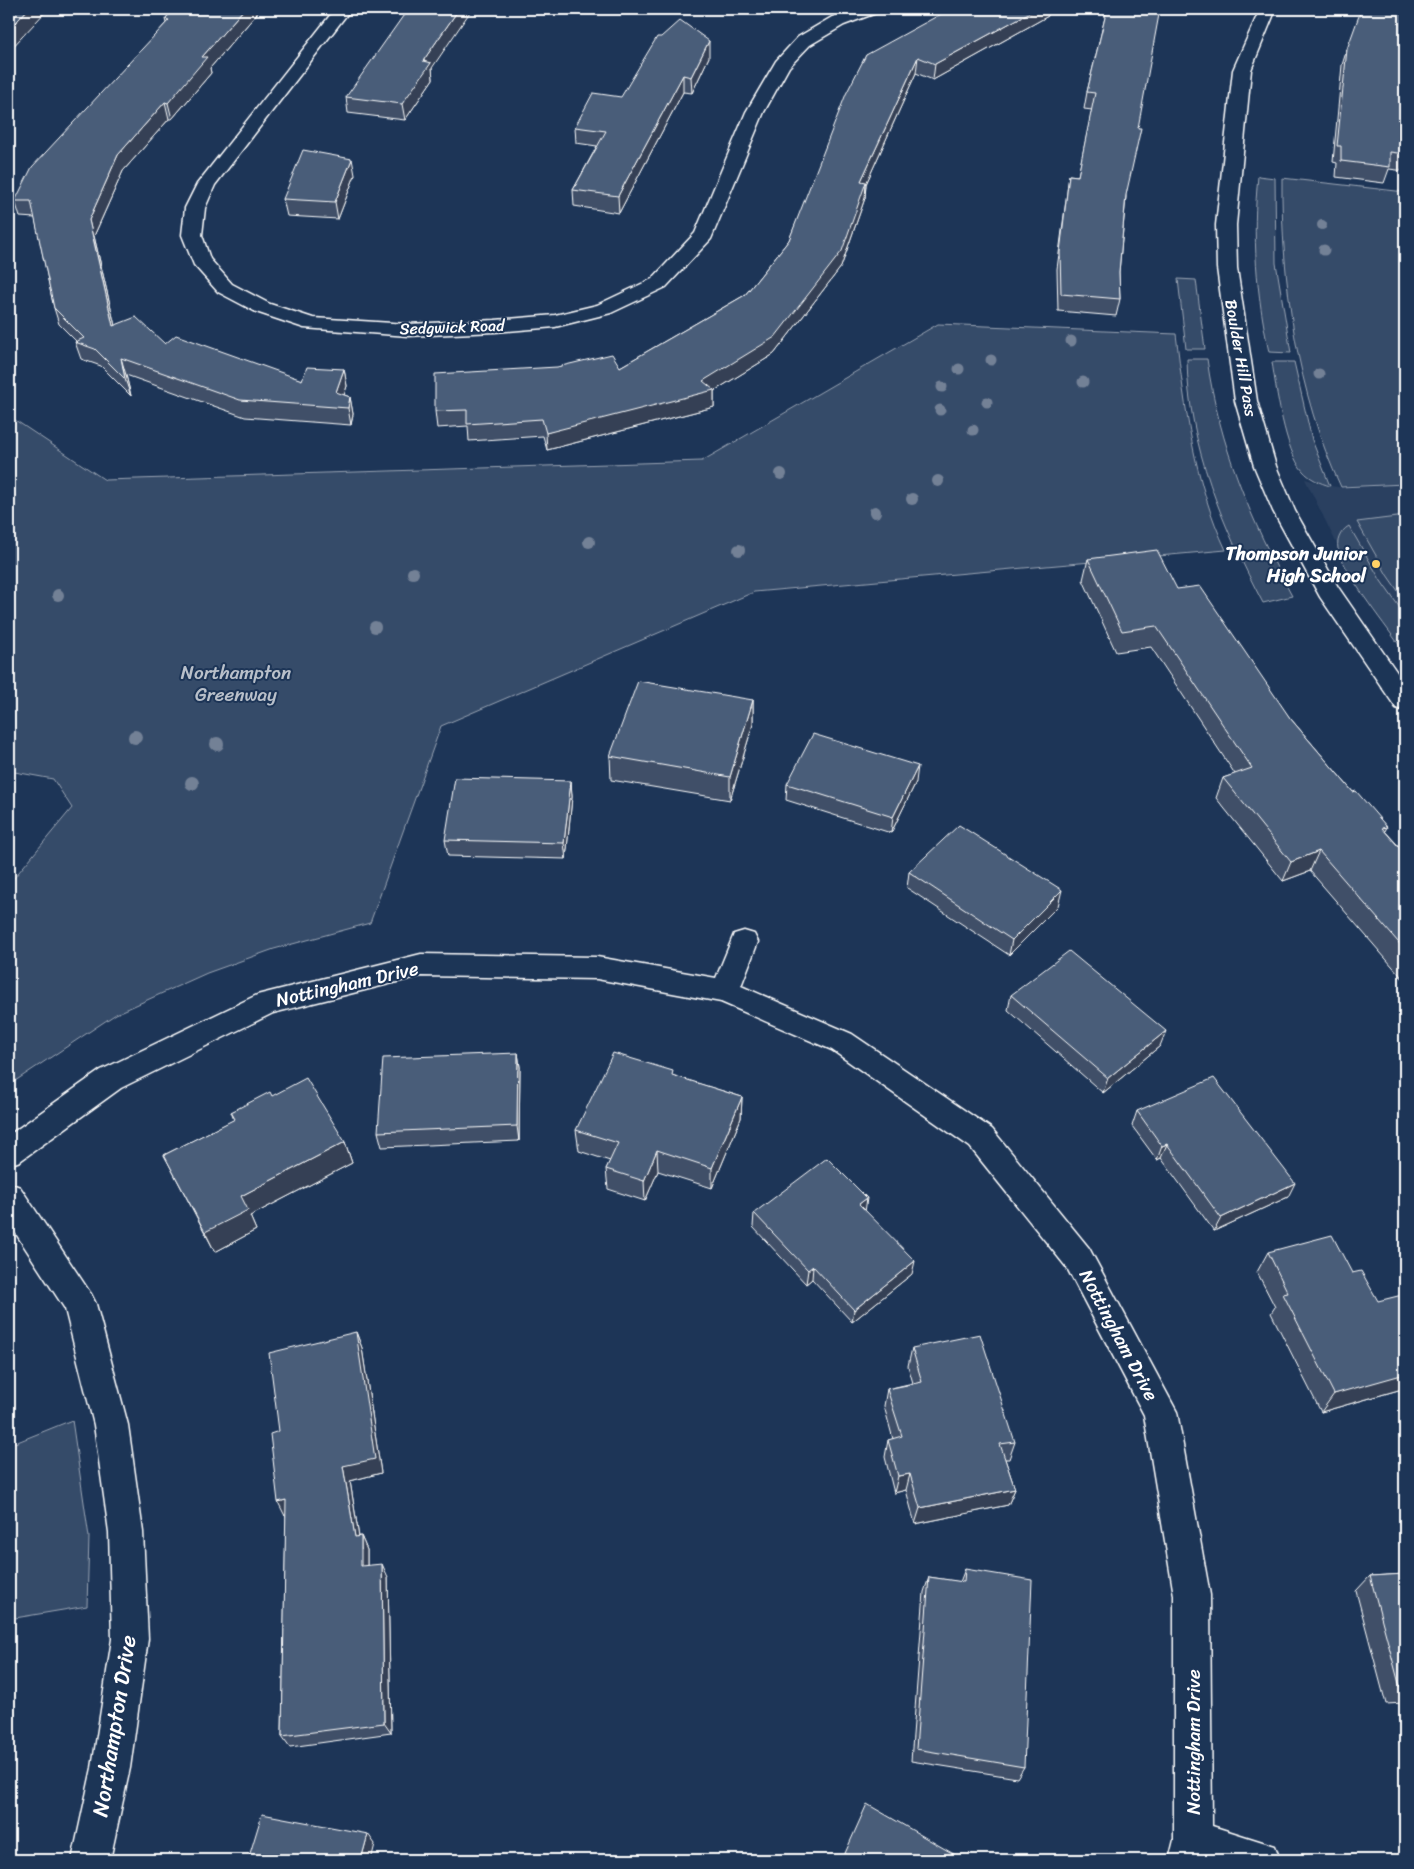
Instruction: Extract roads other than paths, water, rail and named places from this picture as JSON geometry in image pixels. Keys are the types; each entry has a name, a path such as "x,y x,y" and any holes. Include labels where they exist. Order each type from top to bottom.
{"street":[{"name":"Sedgwick Road","path":"343,9 206,184 195,208 192,235 201,261 225,288 264,308 311,324 408,330 555,321 604,309 659,283 704,235 755,112 782,66 804,41 838,21 870,9"},
{"name":"Boulder Hill Pass","path":"1268,9 1242,70 1226,225 1227,268 1246,401 1265,466 1284,511 1328,591 1405,702"},
{"path":"724,991 744,942"},
{"name":"Nottingham Drive","path":"9,1152 111,1078 267,1003 421,965 597,968 724,991 842,1042 981,1138 1078,1258 1160,1412 1192,1595 1191,1850"},
{"name":"Northampton Drive","path":"9,1197 80,1304 110,1425 126,1532 130,1639 111,1768 91,1860"},
{"path":"1191,1850 1261,1860"}],"place":[{"name":"Thompson Junior High School","path":"1376,564"}],"park label":[{"name":"Northampton Greenway","path":"236,683"}]}
